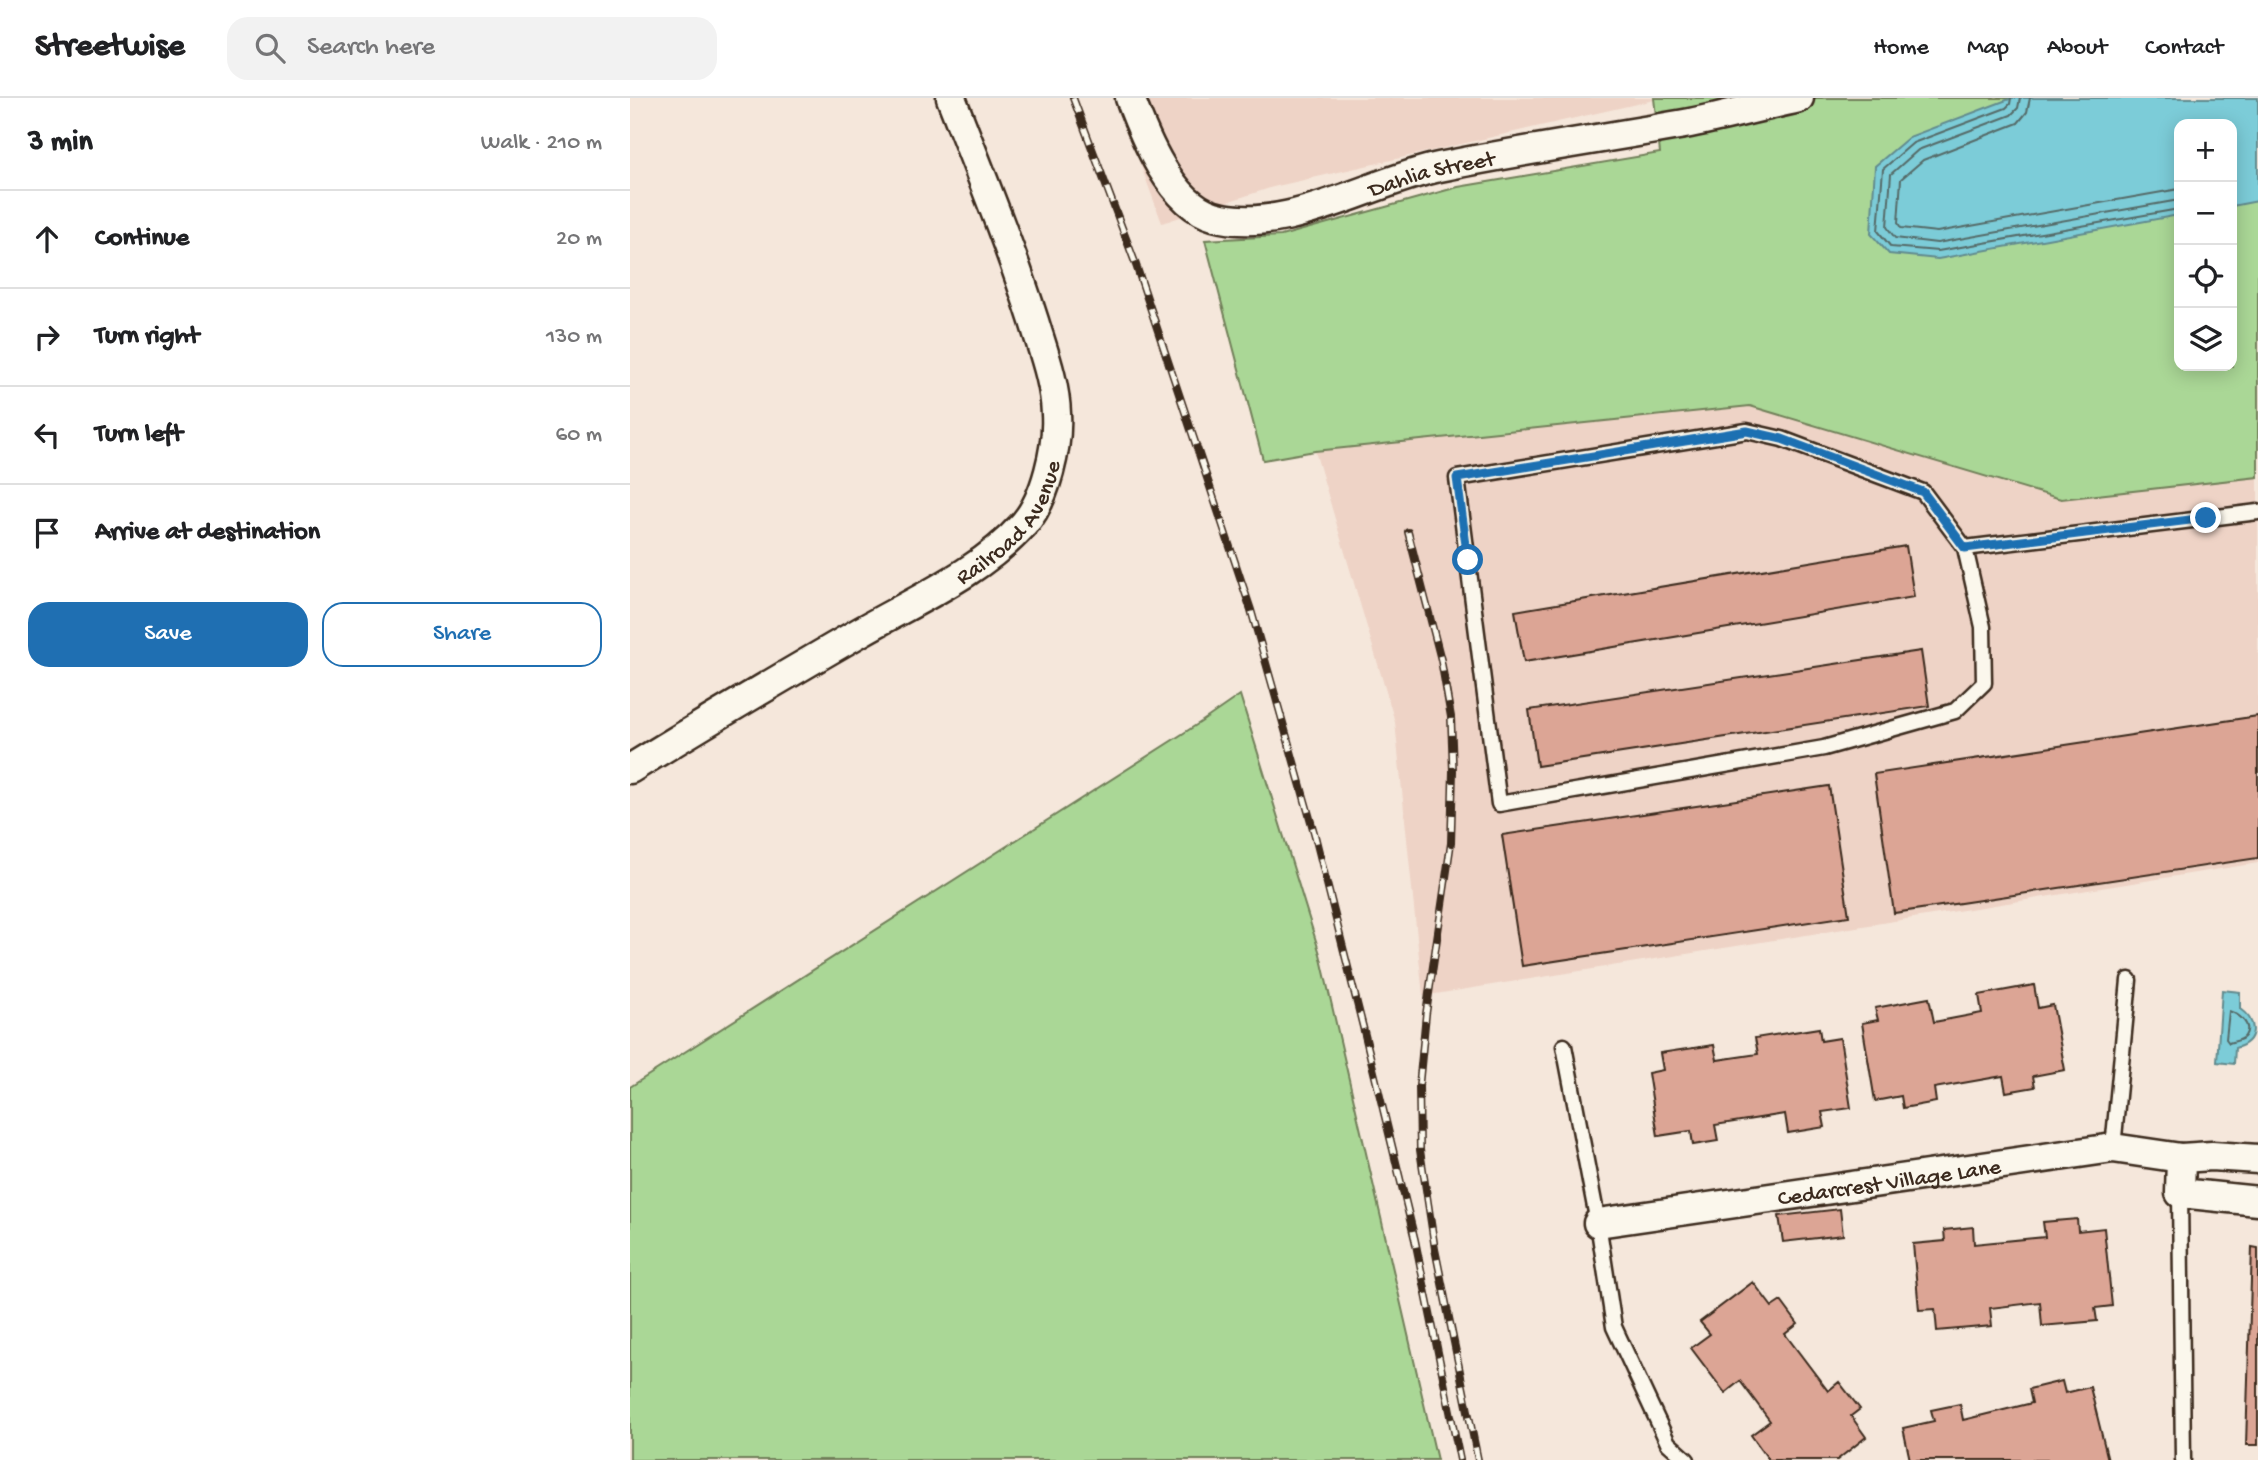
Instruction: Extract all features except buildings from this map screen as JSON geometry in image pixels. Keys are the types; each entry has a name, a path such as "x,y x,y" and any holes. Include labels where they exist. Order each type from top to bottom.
{"street":[{"name":"Railroad Avenue","path":"630,769 860,632 974,568 1000,548 1027,521 1041,494 1055,447 1056,414 1052,384 1025,292 951,98"},
{"name":"Dahlia Street","path":"1130,98 1155,155 1188,201 1211,215 1244,222 1273,220 1436,168 1693,122 1799,98"},
{"name":"Cedarcrest Village Lane","path":"1598,1223 2113,1148 2181,1158 2212,1156 2257,1159"},
{"path":"2181,1158 2180,1194 2255,1202 2257,1159"}],"lane":[{"path":"1747,431 1782,439 1923,492 1965,548 1983,627 1984,683 1955,711 1824,748 1499,804 1457,478 1747,431"},
{"path":"1965,548 2258,512"},
{"path":"2113,1148 2129,980"},
{"path":"1564,1046 1598,1223 1614,1327 1668,1443 1686,1460"},
{"path":"2180,1194 2183,1460"}],"shaded area":[{"path":"1116,98 1654,100 1273,187 1162,223"},
{"path":"1750,406 2061,499 2258,477 2258,863 1423,996 1395,722 1315,451"}],"green space":[{"path":"1654,98 2258,98 2258,477 2061,499 1750,406 1315,451 1263,460 1205,240 1281,236 1458,187 1660,153"},
{"path":"1240,695 1320,954 1437,1460 630,1460 630,1087"}],"water":[{"path":"2012,98 2258,98 2258,201 2237,205 2237,119 2174,119 2174,216 1938,259 1889,254 1871,234 1875,166 1909,137"},
{"path":"2222,990 2240,992 2240,1009 2250,1020 2253,1031 2248,1041 2235,1048 2234,1064 2217,1062"}],"railway":[{"path":"1073,98 1136,265 1251,610 1315,836 1363,1027 1415,1240 1460,1460"},
{"path":"1408,532 1441,660 1451,717 1453,771 1451,843 1426,1014 1419,1086 1420,1150 1435,1249 1478,1460"}],"route":[{"path":"1468,560 1457,478 1747,431 1782,439 1923,492 1965,548 2206,518"}]}
